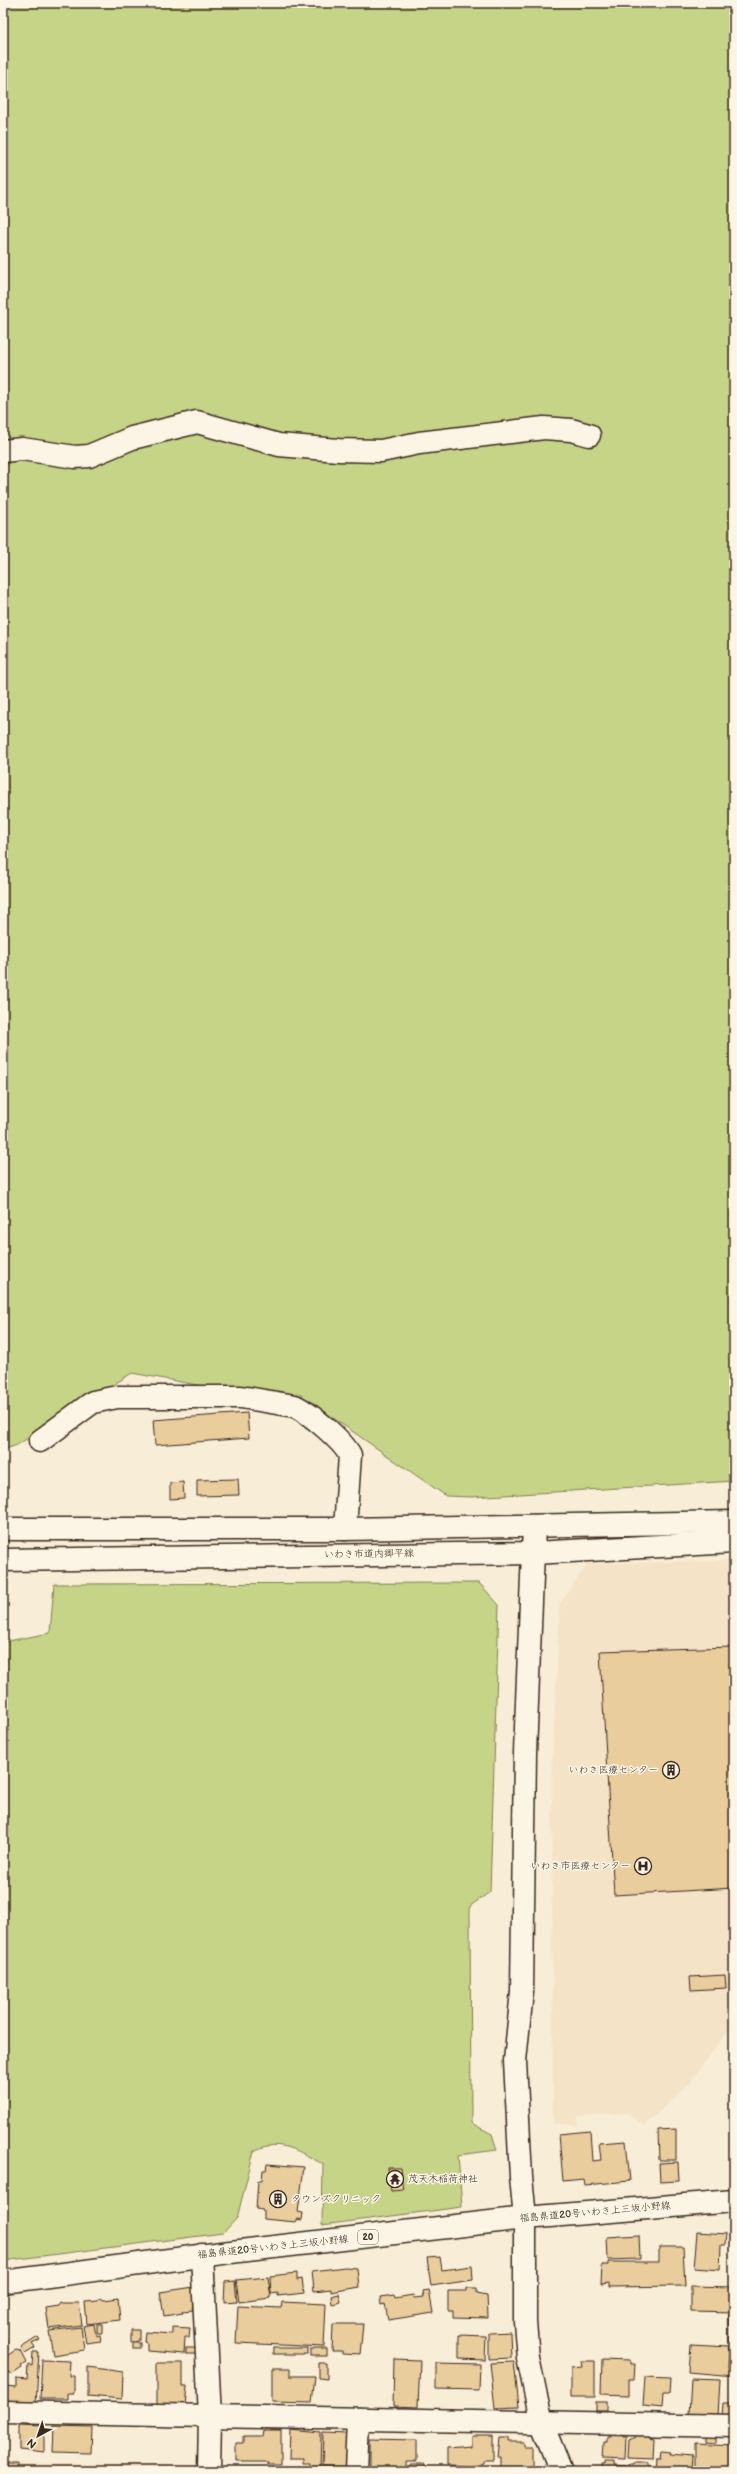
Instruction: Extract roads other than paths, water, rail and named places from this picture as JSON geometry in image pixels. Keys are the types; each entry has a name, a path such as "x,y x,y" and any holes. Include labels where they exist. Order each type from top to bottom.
{"street":[{"path":"3,451 22,449 75,457 89,456 132,438 197,422 279,445 338,450 381,451 419,443 544,428 571,430 589,435"},
{"path":"40,1441 92,1402 117,1397 242,1397 295,1406 303,1410 340,1442 350,1455 345,1529"},
{"path":"3,1529 345,1529 734,1522"},
{"path":"534,1526 525,1753 522,1991 515,2061 521,2177 525,2218 524,2266 527,2350 542,2424 561,2471"},
{"name":"いわき市道内郷平線","path":"3,1560 534,1552 734,1542"},
{"name":"福島県道20号いわき上三坂小野線","path":"3,2282 202,2255 525,2218 734,2201"},
{"path":"202,2255 210,2416 208,2471"},
{"path":"3,2412 542,2424 734,2426"},
{"path":"356,2471 358,2419"}],"place":[{"name":"いわき医療センター","path":"671,1770"},
{"name":"いわき市医療センター","path":"643,1866"},
{"name":"茂天木稲荷神社","path":"395,2179"},
{"name":"タウンズクリニック","path":"278,2199"}]}
